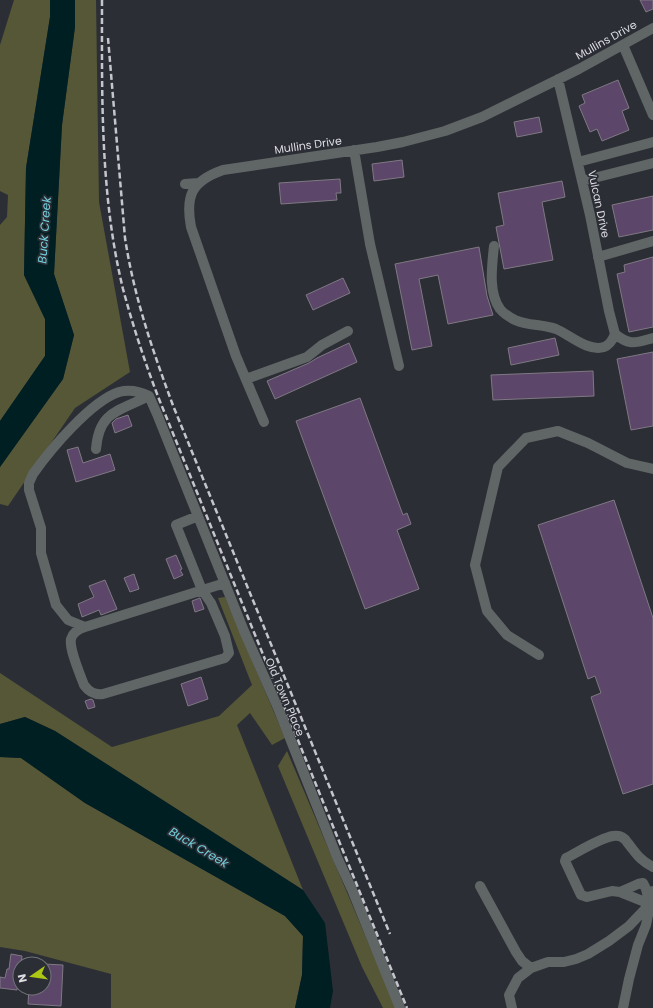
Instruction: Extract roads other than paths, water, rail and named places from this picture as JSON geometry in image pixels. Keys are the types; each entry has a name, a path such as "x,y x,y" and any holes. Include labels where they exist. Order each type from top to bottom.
{"street":[{"name":"Mullins Drive","path":"198,183 203,178 223,170 403,142 445,131 482,117 558,79 653,28"},
{"path":"623,45 653,115"},
{"name":"Vulcan Drive","path":"558,79 578,162 615,334"},
{"path":"578,162 653,142"},
{"path":"354,150 369,238 399,366"},
{"path":"582,181 653,163"},
{"path":"185,184 198,183"},
{"path":"198,183 190,198 189,207 191,227 236,356 264,422"},
{"path":"598,257 653,241"},
{"path":"494,246 492,283 499,307 505,314 524,323 556,329 588,346 597,348 604,347 609,344 615,334 625,341 637,342 653,338"},
{"path":"246,379 307,357 322,345 348,331"},
{"path":"84,627 68,620 56,605 41,553 41,528 29,490 29,483 39,465 95,406 108,397 119,392 139,392 149,396"},
{"path":"96,449 97,435 106,419 115,411 149,396"},
{"name":"Old Town Place","path":"149,396 244,631 278,708 337,857 353,892 400,1008"},
{"path":"538,655 507,635 487,611 475,565 498,467 526,438 558,432 588,443 627,463 653,469"},
{"path":"198,516 176,525 202,590 211,603 229,646 229,653 225,658 103,694 98,694 87,690 72,648 71,640 73,634 77,630 84,627 202,590 225,583"},
{"path":"652,908 620,892 612,891 584,897 581,895 565,864 566,858 602,840 612,836 618,836 625,839 639,858 653,867"},
{"path":"620,892 643,883 652,908"},
{"path":"480,886 516,952 522,961 531,968"},
{"path":"623,1008 631,973 652,908 653,891"},
{"path":"512,1008 509,996 518,978 531,968 548,962 564,962 588,954 609,941 652,908"}],"water":[{"name":"Buck Creek","path":"50,0 75,0 75,27 62,125 54,274 74,335 63,379 0,467 0,421 45,356 45,319 24,275 26,168 50,17"},
{"name":"Buck Creek","path":"25,717 55,731 303,890 325,923 333,991 330,1008 295,1008 302,975 303,936 285,916 85,803 21,758 0,757 0,724"}],"railway":[{"path":"102,0 102,72 106,182 115,254 131,317 159,399 407,1008"},
{"path":"108,38 125,238 134,282 145,324 174,408 390,934"}]}
